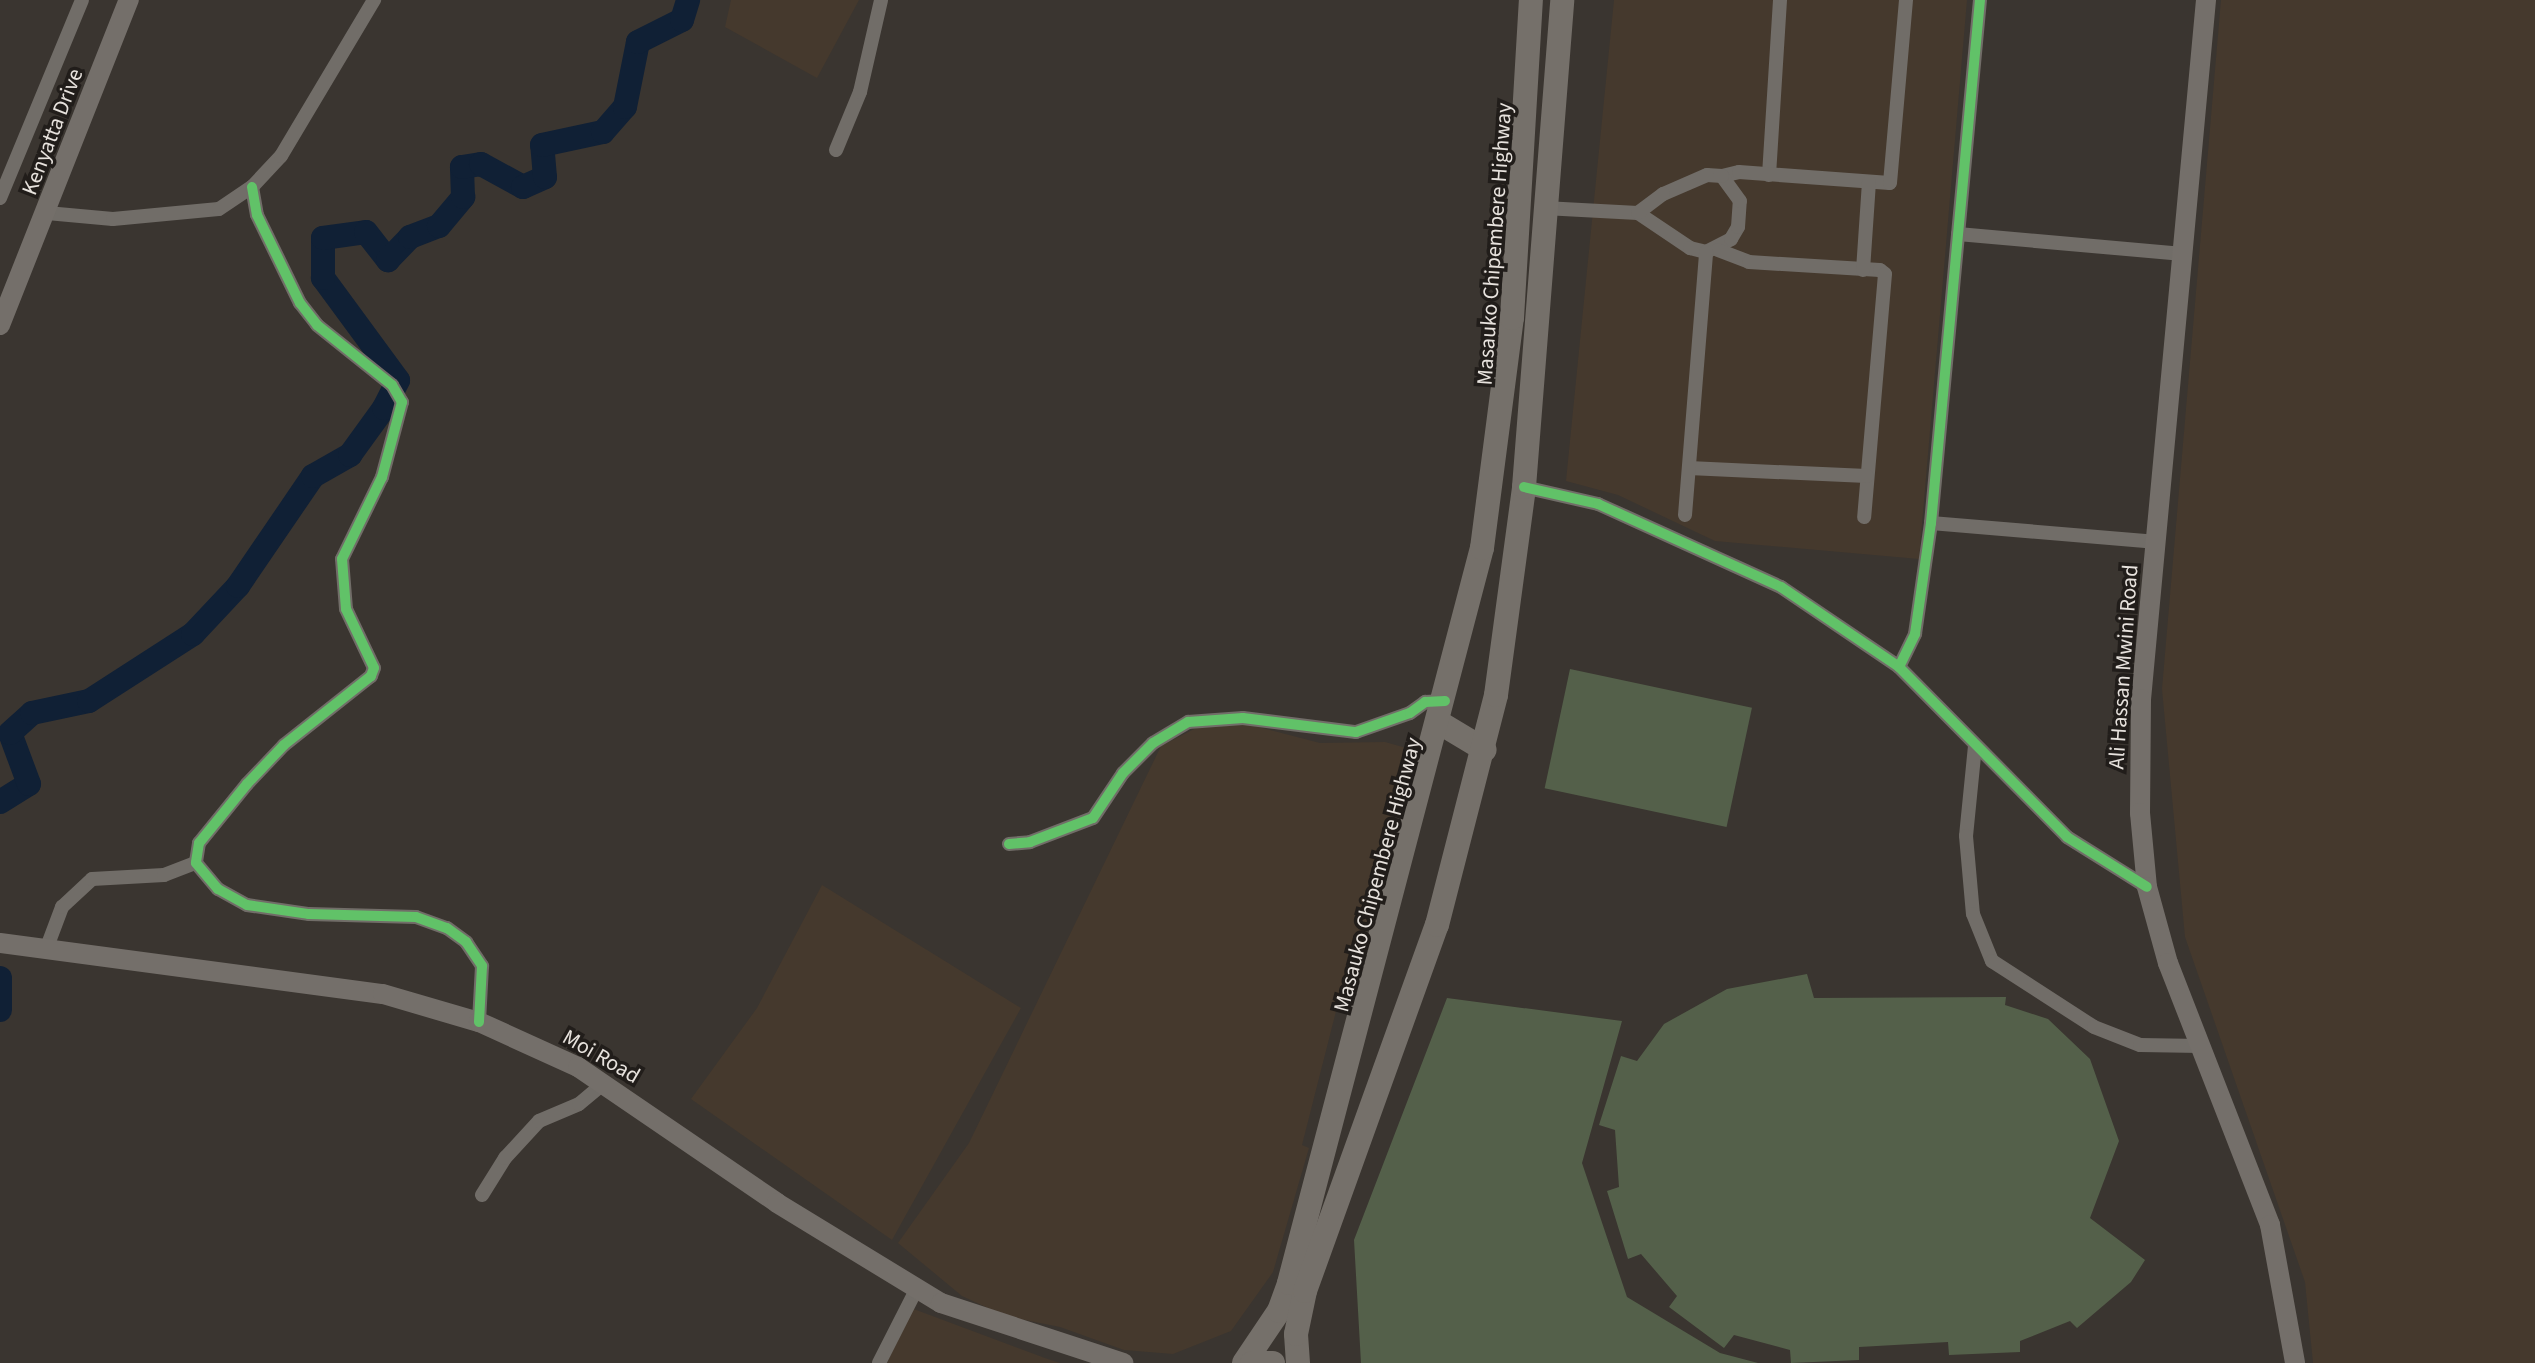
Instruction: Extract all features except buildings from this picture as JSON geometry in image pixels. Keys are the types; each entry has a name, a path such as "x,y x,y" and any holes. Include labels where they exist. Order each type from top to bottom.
{"highway":[{"name":"Masauko Chipembere Highway","path":"1244,1363 1279,1311 1289,1283 1442,712 1482,548 1505,397 1531,0"},
{"path":"1298,1363 1296,1334 1305,1291 1437,925 1485,750 1509,614 1524,487 1562,0"},
{"path":"1442,712 1485,750"},
{"path":"1252,1363 1273,1363"}],"main road":[{"name":"Kenyatta Drive","path":"0,325 129,0"},
{"name":"Ali Hassan Mwini Road","path":"2206,0 2141,699 2140,813 2147,887 2168,963 2270,1225 2295,1363"},
{"name":"Moi Road","path":"0,943 383,994 479,1022 604,1083 777,1203 916,1290 941,1303 1123,1363"}],"street":[{"path":"0,198 82,0"},
{"path":"47,213 165,218 219,209 252,187 309,115 374,0"},
{"path":"836,150 860,92 881,0"},
{"path":"1769,175 1780,0"},
{"path":"1638,213 1691,179 1769,175 1890,183 1894,173 1906,0"},
{"path":"1899,667 1915,634 1931,523 1980,0"},
{"path":"1685,515 1712,251 1738,227 1740,201 1722,176"},
{"path":"1863,270 1869,182"},
{"path":"252,187 257,215 300,303 317,325 392,385 402,402 382,477 342,559 346,609 374,668 371,676 284,745 247,784 199,843 196,863 218,889 247,905 309,914 416,917 447,928 466,942 482,966 479,1022"},
{"path":"1544,208 1638,213 1690,248 1749,262 1880,270 1887,280 1864,517"},
{"path":"1958,234 2180,254"},
{"path":"1689,468 1867,476"},
{"path":"1524,487 1598,504 1781,587 1899,667 2067,837 2147,887"},
{"path":"1931,523 2157,542"},
{"path":"1009,844 1030,842 1093,818 1130,765 1153,743 1188,722 1243,718 1356,732 1410,713 1425,702 1442,712"},
{"path":"1975,746 1966,836 1973,914 1992,961 2094,1027 2140,1045 2201,1046"},
{"path":"47,947 62,907 92,879 164,875 196,863"},
{"path":"482,1195 505,1158 539,1121 579,1104 604,1083"},
{"path":"879,1363 916,1290"}],"shaded area":[{"path":"731,0 859,0 817,78 725,27"},
{"path":"1614,0 1967,0 1919,559 1715,541 1618,495 1566,481"},
{"path":"2221,0 2535,0 2535,1363 2313,1363 2305,1282 2185,937 2162,689"},
{"path":"1243,723 1320,743 1385,742 1410,749 1371,883 1374,900 1356,967 1346,972 1302,1145 1309,1148 1273,1272 1231,1331 1173,1354 1124,1350 1060,1327 1005,1316 962,1296 898,1243 969,1143 1161,746 1204,724"},
{"path":"822,885 1021,1008 892,1240 691,1099 757,1008"},
{"path":"911,1308 1045,1358 1060,1363 887,1363"}],"green space":[{"path":"1570,669 1752,708 1727,827 1545,788"},
{"path":"1807,974 1814,998 2006,997 2005,1005 2048,1019 2090,1059 2119,1141 2090,1218 2145,1260 2131,1282 2077,1328 2070,1321 2020,1341 2020,1352 1949,1355 1948,1342 1859,1347 1859,1360 1791,1363 1790,1350 1734,1335 1724,1348 1669,1307 1677,1296 1641,1254 1628,1259 1607,1191 1619,1187 1615,1130 1599,1125 1621,1056 1637,1061 1664,1024 1727,989"},
{"path":"1447,998 1622,1021 1582,1163 1627,1297 1720,1353 1758,1363 1361,1363 1354,1240"}],"waterway":[{"path":"0,802 29,784 10,733 32,713 89,701 193,634 238,586 313,476 350,455 384,408 398,380 323,278 323,238 366,232 388,260 410,237 439,226 463,197 462,167 481,164 523,187 545,177 542,145 603,132 625,107 638,42 682,20 688,0"},
{"path":"0,978 0,1010"}],"cycle path":[{"path":"1899,667 1915,634 1931,523 1980,0"},
{"path":"252,187 257,215 300,303 317,325 392,385 402,402 382,477 342,559 346,609 374,668 371,676 284,745 247,784 199,843 196,863 218,889 247,905 309,914 416,917 447,928 466,942 482,966 479,1022"},
{"path":"1524,487 1598,504 1781,587 1899,667 2067,837 2147,887"},
{"path":"1009,844 1030,842 1093,818 1123,773 1153,743 1188,722 1243,718 1356,732 1410,713 1425,702 1445,701"}]}
